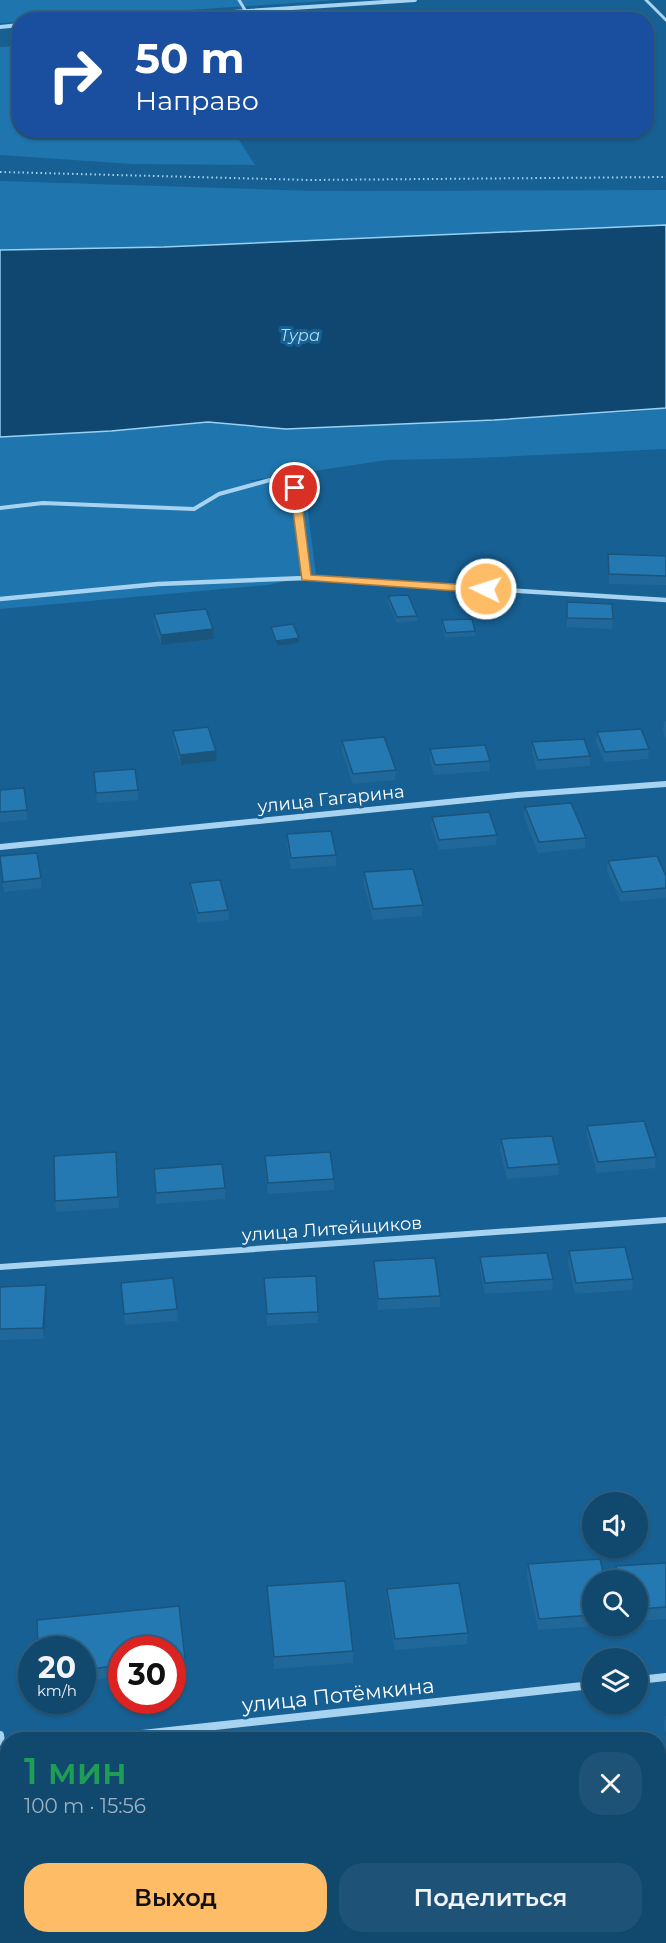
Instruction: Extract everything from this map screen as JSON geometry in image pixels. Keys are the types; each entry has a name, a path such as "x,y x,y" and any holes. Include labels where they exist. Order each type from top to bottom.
{"street":[{"path":"230,12 415,0"},
{"path":"0,599 158,584 306,578 666,600"},
{"name":"улица Гагарина","path":"0,847 517,795 666,784"},
{"name":"улица Литейщиков","path":"0,1268 666,1220"},
{"path":"648,1679 666,1677"},
{"name":"улица Потёмкина","path":"160,1732 582,1686"}],"lane":[{"path":"239,0 245,11"},
{"path":"646,0 666,20"},
{"path":"0,508 43,503 194,509 219,494 270,480"},
{"path":"295,488 306,578"}],"path":[{"path":"0,172 310,180 666,177"}],"shaded area":[{"path":"0,0 340,0 157,12 12,12 12,22 0,23"},
{"path":"12,46 12,138 238,138 255,165 132,164 0,155 0,47"},
{"path":"0,181 316,191 666,190 666,225 164,247 0,250"},
{"path":"666,408 666,449 387,460 247,481 304,482 316,574 268,585 0,609 0,437 111,431 208,422 286,429 633,412"}],"water":[{"name":"Тура","path":"666,225 666,408 494,420 286,429 208,422 111,431 0,437 0,250 164,247"}],"building":[{"path":"608,554 666,556 666,576 609,574"},
{"path":"408,595 417,616 397,617 388,596"},
{"path":"567,602 612,604 613,619 567,618"},
{"path":"206,609 213,629 161,635 154,614"},
{"path":"472,619 475,631 446,633 442,620"},
{"path":"293,624 299,638 276,641 271,627"},
{"path":"208,727 216,751 180,755 173,731"},
{"path":"641,729 649,749 605,752 597,732"},
{"path":"384,737 396,770 353,774 342,741"},
{"path":"584,739 590,756 538,760 532,742"},
{"path":"485,745 490,761 435,765 430,749"},
{"path":"135,769 138,790 96,793 94,772"},
{"path":"24,788 27,810 0,812 0,790"},
{"path":"571,803 586,838 539,842 525,807"},
{"path":"489,812 497,835 439,840 432,817"},
{"path":"331,831 336,855 291,858 287,834"},
{"path":"37,853 41,878 3,882 0,856"},
{"path":"657,856 666,876 666,888 622,892 608,861"},
{"path":"413,869 423,905 373,909 364,872"},
{"path":"220,880 228,910 198,913 190,883"},
{"path":"644,1121 656,1157 598,1162 587,1126"},
{"path":"552,1136 559,1164 508,1168 501,1139"},
{"path":"116,1152 118,1197 55,1201 54,1156"},
{"path":"330,1152 334,1179 268,1183 265,1156"},
{"path":"222,1164 225,1188 156,1193 154,1169"},
{"path":"625,1247 633,1279 576,1283 569,1251"},
{"path":"547,1253 553,1279 485,1283 480,1257"},
{"path":"435,1258 440,1296 378,1299 374,1261"},
{"path":"316,1276 318,1312 267,1314 264,1278"},
{"path":"173,1278 177,1309 124,1314 121,1283"},
{"path":"46,1285 43,1328 0,1329 0,1287"},
{"path":"600,1559 602,1570 582,1570 582,1616 539,1619 528,1564"},
{"path":"666,1563 666,1607 648,1608 648,1570 617,1570 616,1566"},
{"path":"345,1581 353,1651 274,1657 267,1586"},
{"path":"459,1583 468,1633 395,1639 387,1589"},
{"path":"179,1606 182,1636 108,1636 108,1667 96,1668 96,1636 38,1636 37,1620"}],"route":[{"path":"295,488 306,578 486,589"}]}
